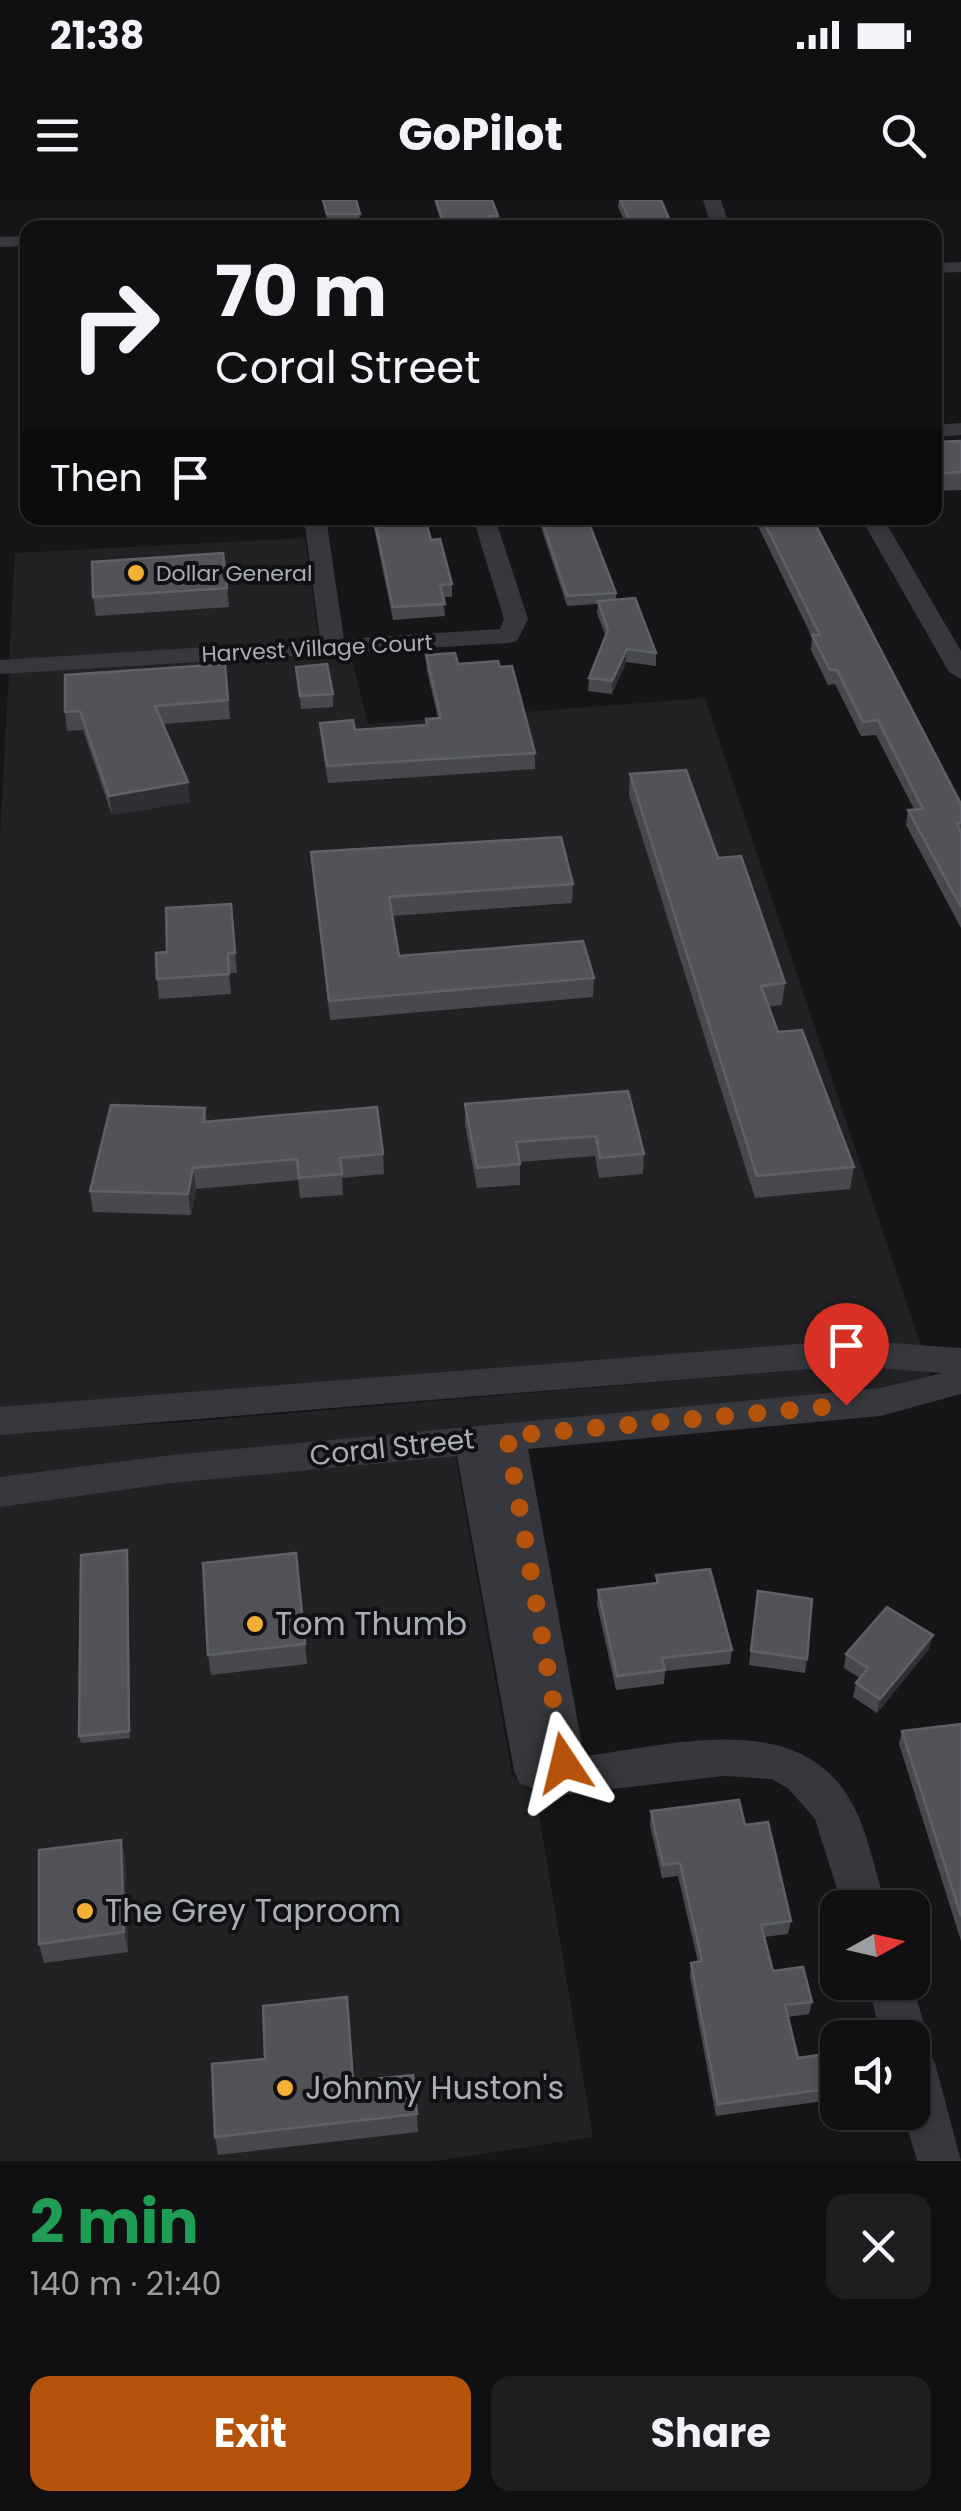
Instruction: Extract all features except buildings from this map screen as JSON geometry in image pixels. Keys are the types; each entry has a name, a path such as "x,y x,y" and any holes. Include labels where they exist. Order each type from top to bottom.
{"street":[{"path":"316,525 333,647"},
{"name":"Harvest Village Court","path":"0,668 500,638 512,633 516,619 486,525"},
{"path":"877,525 953,643 961,672"},
{"name":"Coral Street","path":"0,1421 850,1353 961,1360"},
{"name":"Coral Street","path":"0,1492 172,1468 880,1402 961,1381"},
{"path":"490,1437 534,1771 552,1778 724,1758 778,1761 804,1776 833,1808 860,1890"},
{"path":"930,2124 941,2161"}],"shaded area":[{"path":"305,538 319,642 9,661 15,553"},
{"path":"350,652 368,724 705,698 921,1346 0,1408 0,834 9,672"},
{"path":"851,1366 929,1371 931,1375 874,1390 172,1455 0,1479 0,1433 185,1422"},
{"path":"455,1454 512,1774 536,1797 593,2137 436,2161 0,2161 0,1506 174,1482"}],"place":[{"name":"Dollar General","path":"136,573"},
{"name":"Tom Thumb","path":"255,1624"},
{"name":"The Grey Taproom","path":"85,1911"},
{"name":"Johnny Huston's","path":"285,2088"}],"route":[{"path":"564,1763 507,1436 846,1405"}]}
